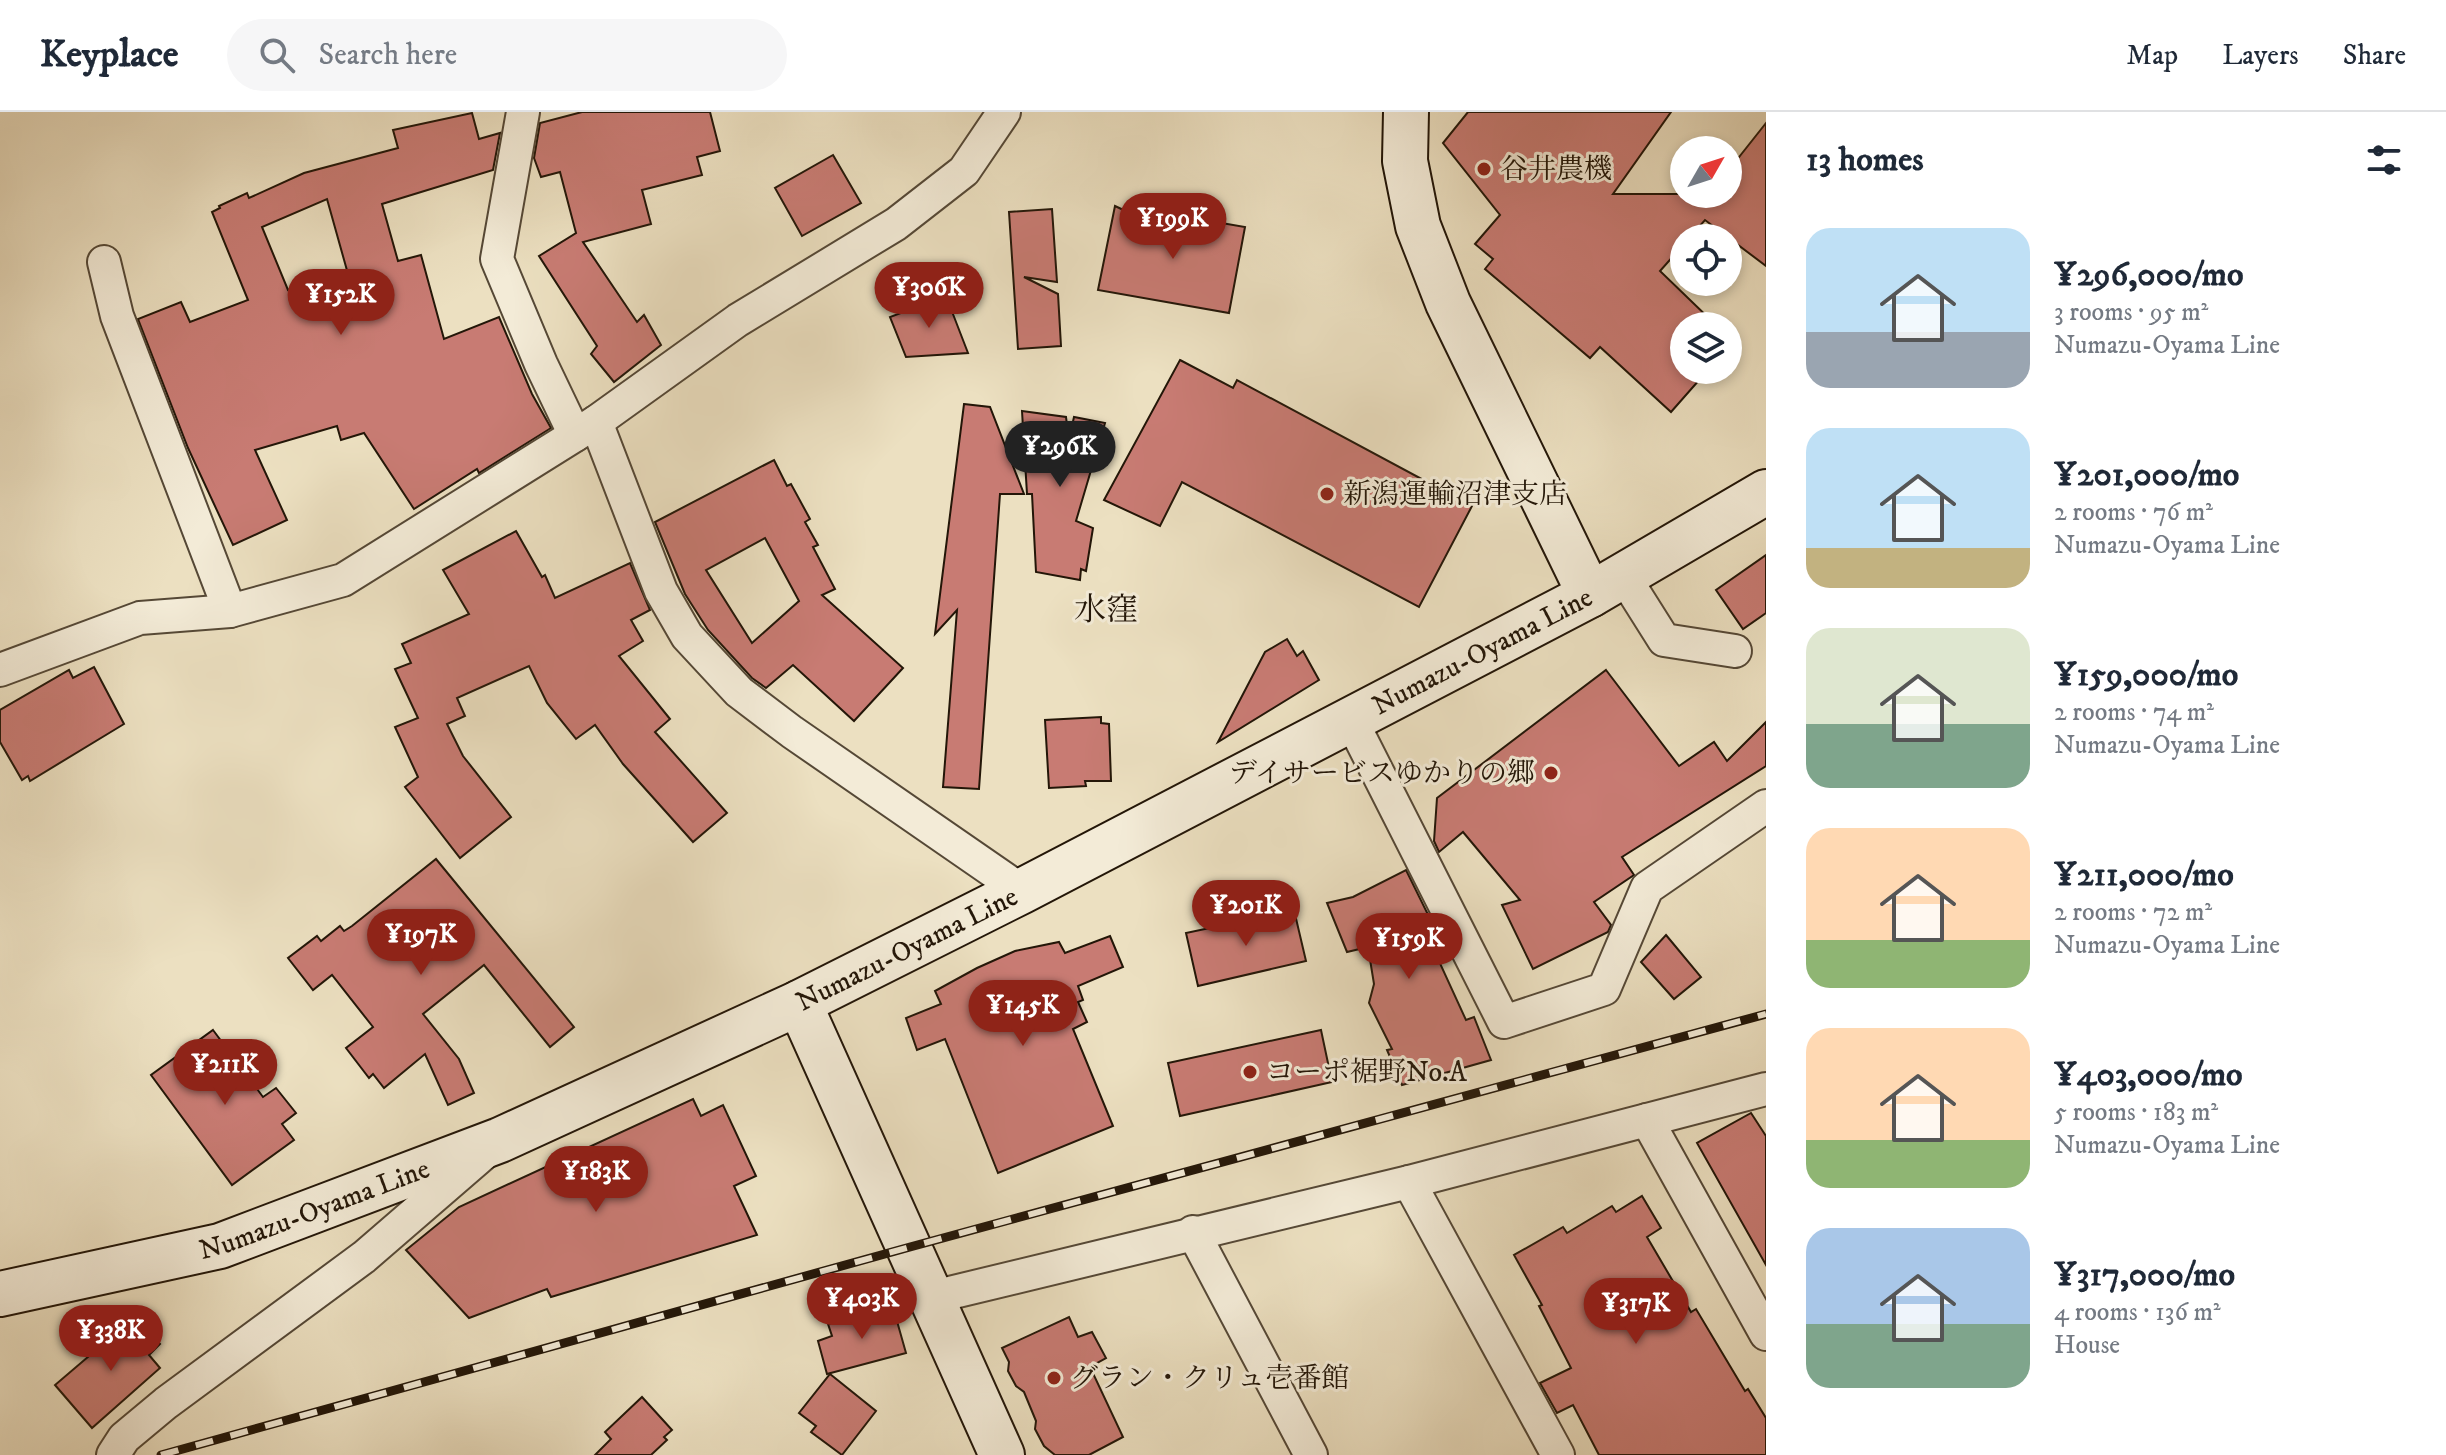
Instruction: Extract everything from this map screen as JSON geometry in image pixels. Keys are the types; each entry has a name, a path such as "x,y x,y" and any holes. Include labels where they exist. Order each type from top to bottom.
{"main road":[{"path":"1406,112 1405,161 1418,226 1448,303 1606,585"},
{"name":"Numazu-Oyama Line","path":"0,1294 220,1246 500,1140 799,1003 1022,891 1606,585 1766,492"},
{"path":"799,1003 1002,1455"}],"street":[{"path":"523,112 497,259 541,364 586,429 661,591 687,636 750,700 1022,891"},
{"path":"0,670 140,618 230,611 343,580 586,429 738,320 896,224 964,171 1004,112"},
{"path":"104,262 117,316 230,611"},
{"path":"1606,585 1664,640 1735,651"},
{"path":"1351,720 1504,1022 1604,989 1647,888 1766,806"},
{"path":"933,1297 1409,1182 1766,1089"},
{"path":"1647,1120 1766,1334"},
{"path":"113,1455 124,1438 166,1403 364,1257 500,1140"},
{"path":"1409,1182 1558,1455"},
{"path":"1193,1232 1311,1455"}],"building":[{"path":"582,112 710,112 720,151 697,157 702,175 642,190 651,224 583,242 637,322 644,315 661,345 614,382 591,354 597,346 539,256 576,233 560,172 541,177 534,158 540,123"},
{"path":"1468,112 1671,112 1613,194 1670,194 1670,208 1742,208 1742,153 1766,123 1766,266 1742,248 1742,224 1710,224 1705,220 1701,224 1670,224 1670,260 1660,271 1670,281 1670,296 1686,296 1702,312 1670,312 1670,384 1696,384 1671,412 1600,347 1590,358 1485,269 1493,259 1475,244 1500,215 1443,143"},
{"path":"472,113 479,139 500,133 493,170 382,204 398,261 421,255 444,339 499,317 532,394 551,428 414,509 364,433 341,440 337,426 255,450 287,520 233,545 188,448 138,319 181,302 190,322 248,300 212,212 247,193 249,198 304,173 398,148 393,130","holes":["327,199 348,274 288,290 262,227"]},
{"path":"833,155 861,203 802,236 775,188"},
{"path":"1115,206 1172,233 1175,215 1245,227 1229,313 1098,290"},
{"path":"1052,209 1057,282 1024,277 1058,294 1061,346 1018,349 1009,212"},
{"path":"946,296 968,353 906,357 890,317"},
{"name":"新潟運輸沼津支店","path":"1180,360 1233,388 1237,380 1472,506 1419,607 1182,482 1160,526 1104,500"},
{"path":"964,404 990,407 1024,494 1000,494 979,789 943,787 957,610 935,634"},
{"path":"1022,411 1066,417 1067,425 1072,426 1074,417 1105,423 1076,521 1093,528 1086,571 1081,569 1080,580 1036,572 1032,494 1027,494"},
{"path":"774,460 787,486 791,484 810,519 805,522 818,545 813,547 835,589 822,595 903,668 854,721 793,665 766,688 752,678 708,630 685,594 655,522","holes":["765,538 799,601 752,643 706,570"]},
{"path":"516,531 542,577 545,575 555,598 630,563 650,610 631,620 643,641 619,656 670,719 655,732 727,813 693,842 623,764 595,725 576,739 547,703 529,666 457,698 465,716 447,724 463,756 511,817 460,858 405,787 418,777 395,727 418,718 395,669 411,663 402,644 469,614 443,570"},
{"path":"1766,555 1766,613 1743,629 1716,590"},
{"path":"1287,639 1297,656 1303,651 1319,680 1218,742 1265,652"},
{"path":"94,667 124,724 30,781 28,776 22,780 0,742 0,710 69,670 73,678"},
{"path":"1606,670 1679,766 1714,742 1727,761 1766,722 1766,766 1622,857 1634,875 1594,902 1611,925 1608,932 1533,969 1502,905 1520,900 1463,832 1439,852 1434,841 1437,798"},
{"path":"1101,717 1101,723 1109,724 1111,781 1085,781 1086,786 1049,788 1045,720"},
{"path":"436,859 574,1027 550,1047 484,965 423,1014 459,1059 474,1093 448,1105 425,1054 384,1088 373,1074 369,1078 346,1048 373,1027 332,975 313,990 288,958 317,936 321,941 340,926 344,931 352,926"},
{"path":"1406,870 1441,941 1432,946 1466,1020 1474,1017 1491,1060 1402,1085 1387,1050 1392,1049 1369,1003 1374,984 1368,947 1347,952 1327,903 1353,897"},
{"path":"1294,910 1306,961 1198,986 1186,933"},
{"path":"1666,935 1701,977 1674,999 1641,962"},
{"path":"1110,936 1123,967 1078,986 1083,1000 1078,1002 1087,1022 1073,1029 1113,1126 998,1173 945,1039 917,1050 906,1018 941,1004 935,991 1015,951 1059,942 1065,953"},
{"path":"213,1030 263,1097 276,1088 296,1113 282,1124 294,1140 232,1185 151,1075"},
{"name":"コーポ裾野No.A","path":"1321,1030 1332,1082 1180,1116 1168,1063"},
{"path":"693,1099 701,1116 723,1105 756,1176 734,1186 757,1235 551,1297 547,1289 469,1318 406,1250 459,1207"},
{"path":"1751,1113 1766,1136 1766,1265 1697,1143"},
{"path":"1642,1196 1661,1228 1647,1237 1691,1312 1696,1309 1745,1391 1748,1389 1766,1418 1766,1455 1599,1455 1573,1405 1557,1413 1540,1383 1571,1368 1539,1306 1542,1305 1514,1255 1563,1227 1567,1233 1612,1206 1616,1212"},
{"path":"893,1307 906,1353 827,1374 818,1341 832,1336 828,1324"},
{"path":"136,1316 160,1344 149,1355 160,1368 92,1428 55,1385"},
{"name":"グラン・クリュ壱番館","path":"1069,1317 1078,1337 1092,1332 1106,1358 1090,1367 1123,1437 1089,1455 1055,1455 1044,1446 1035,1429 1036,1421 1024,1392 1016,1386 1008,1371 1009,1362 1002,1348"},
{"path":"830,1374 876,1411 842,1455 811,1432 816,1426 799,1413"},
{"path":"642,1397 672,1430 664,1437 667,1440 651,1455 595,1455 611,1439 605,1432"}],"railway":[{"path":"161,1455 1766,1014"}],"place":[{"name":"谷井農機","path":"1484,169"},
{"name":"新潟運輸沼津支店","path":"1327,494"},
{"name":"デイサービスゆかりの郷","path":"1551,773"},
{"name":"コーポ裾野No.A","path":"1250,1072"},
{"name":"グラン・クリュ壱番館","path":"1054,1378"}],"district":[{"name":"水窪","path":"1106,611"}]}
